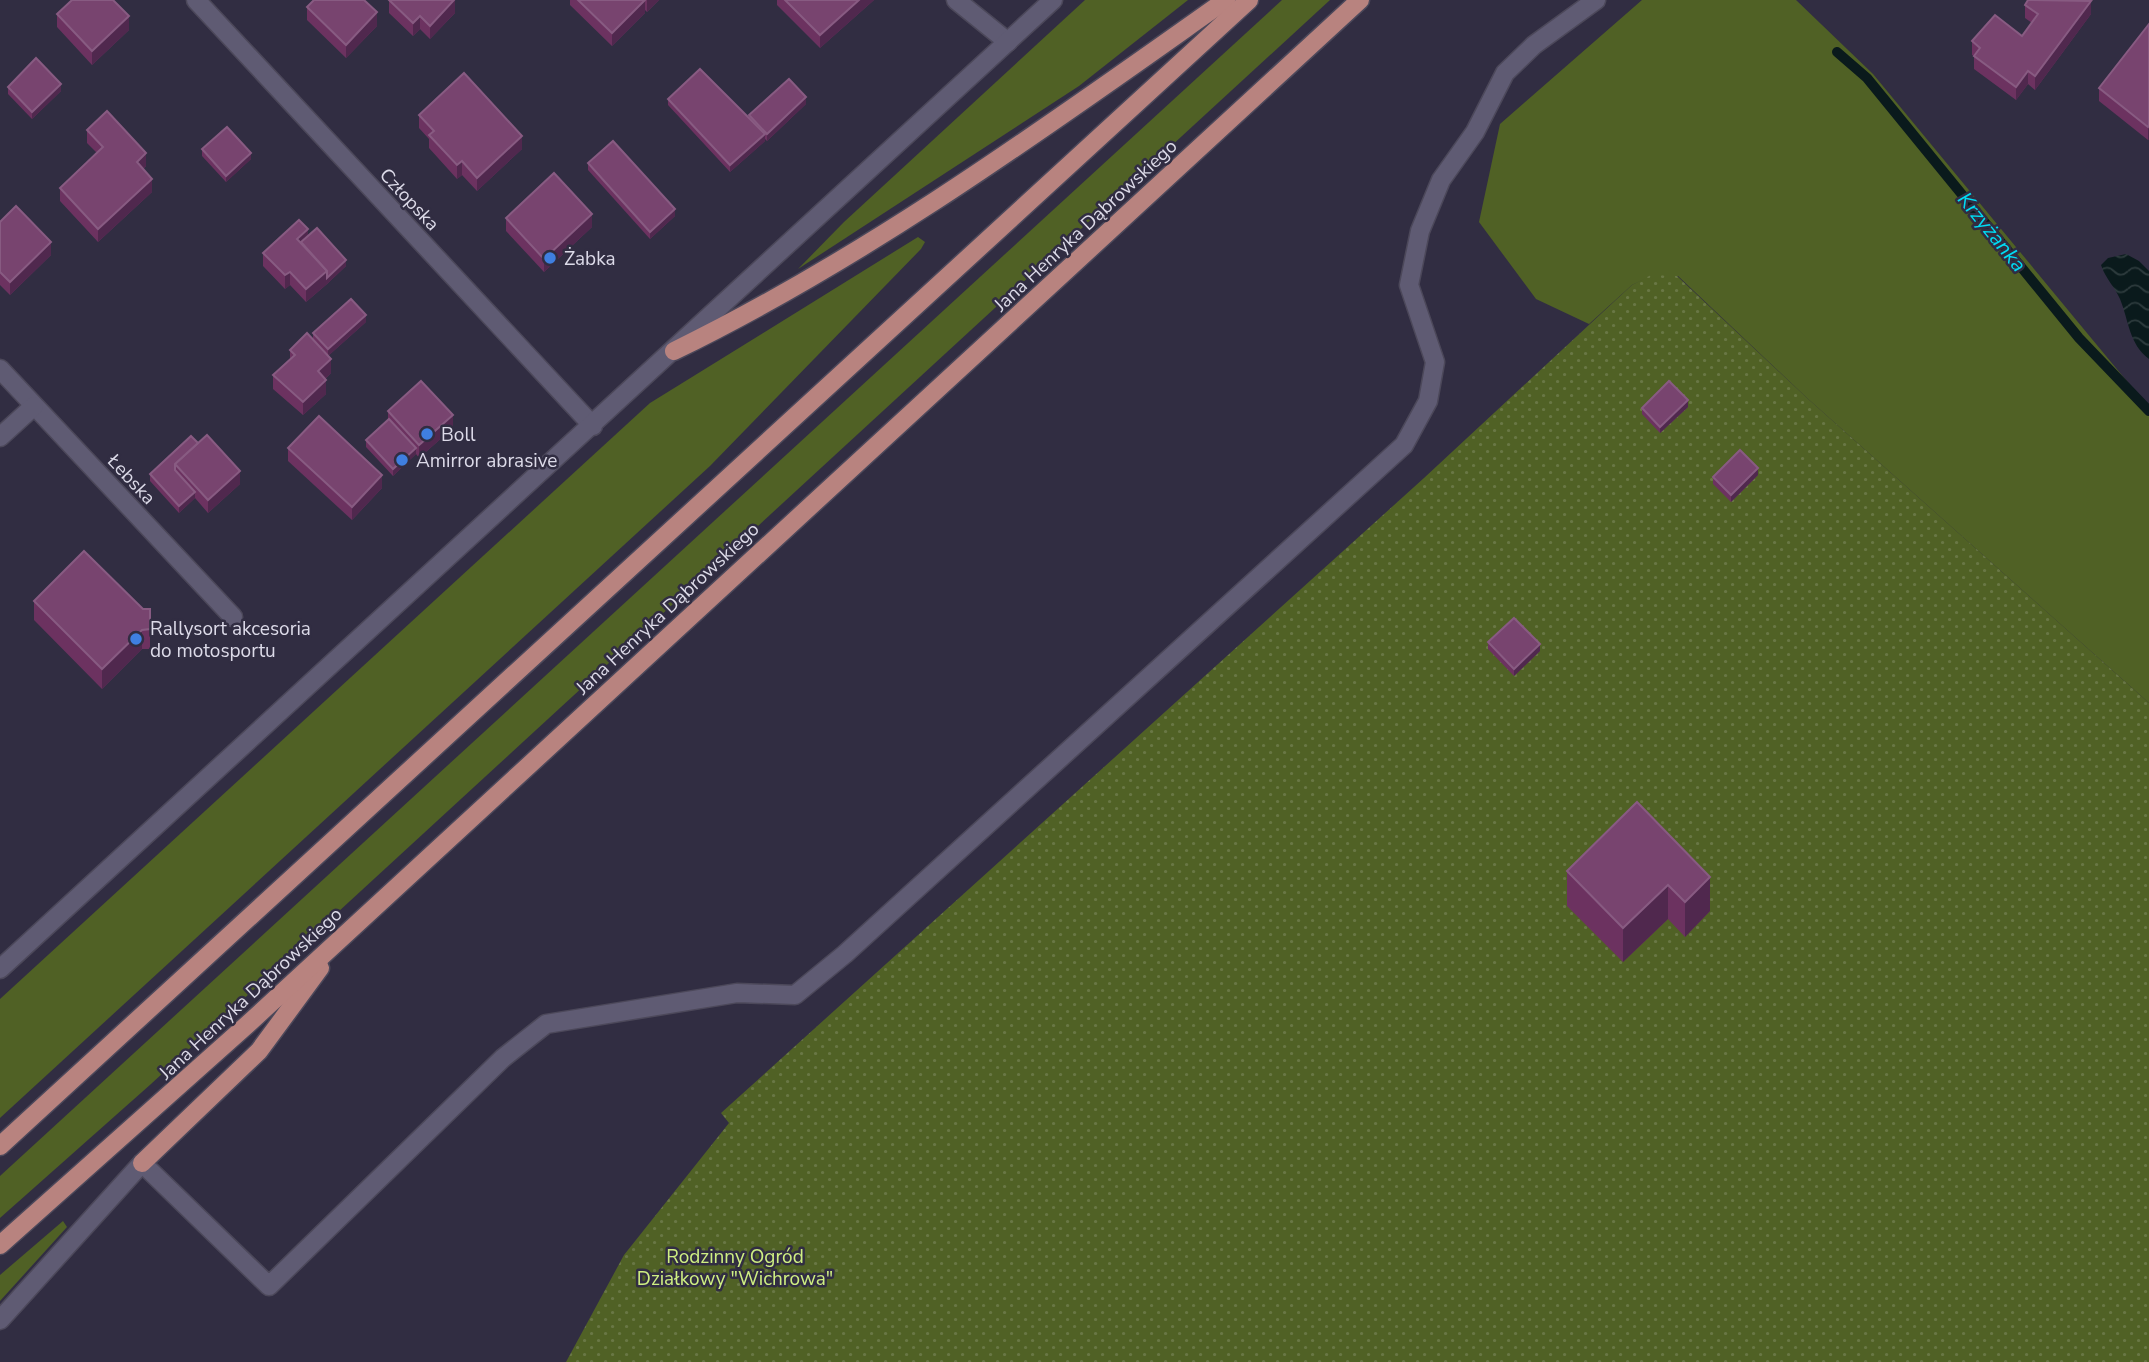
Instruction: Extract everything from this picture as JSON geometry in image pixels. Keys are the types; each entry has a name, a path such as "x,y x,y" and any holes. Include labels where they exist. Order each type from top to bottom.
{"main road":[{"path":"674,351 738,320 861,249 1226,0"},
{"path":"0,1146 1250,0"},
{"name":"Jana Henryka Dąbrowskiego","path":"0,1245 166,1100 1360,0"},
{"path":"142,1163 258,1051 347,931"}],"street":[{"name":"Człopska","path":"196,0 593,426"},
{"path":"956,0 1008,41"},
{"path":"0,970 1053,0"},
{"path":"0,1320 142,1163 269,1286 503,1058 546,1024 737,993 795,995 845,954 1404,445 1428,401 1434,362 1409,285 1420,231 1441,180 1475,132 1505,73 1534,45 1596,0"},
{"name":"Łebska","path":"0,369 233,617"},
{"path":"0,437 33,406"}],"green space":[{"path":"1085,0 1188,0 1079,86 798,269 844,222"},
{"path":"1282,0 1330,0 151,1084 0,1218 0,1176"},
{"path":"1642,0 1796,0 1873,74 2149,408 2149,703 1807,398 1678,276 1651,276 1632,285 1589,324 1536,299 1479,222 1500,124"},
{"path":"918,237 925,242 921,249 710,466 0,1118 0,999 650,403"},
{"name":"Rodzinny Ogród Działkowy \"Wichrowa\"","path":"1651,275 1677,276 1807,398 2149,703 2149,1362 566,1362 624,1255 729,1123 721,1113 1424,478 1632,285"},
{"path":"63,1221 67,1227 0,1301 0,1275"}],"water":[{"path":"2126,254 2149,271 2149,359 2133,339 2120,299 2101,265 2108,258"}],"building":[{"path":"72,0 113,0 129,16 92,51 57,14"},
{"path":"314,0 364,0 377,12 346,45 307,7"},
{"path":"389,0 454,0 430,26 420,16 413,23"},
{"path":"578,0 645,0 612,33"},
{"path":"785,0 859,0 820,35"},
{"path":"2028,0 2091,1 2035,76 2028,71 2016,87 1974,56 1980,48 1972,41 1995,15 2022,36 2038,14 2025,5"},
{"path":"2149,24 2149,125 2148,127 2099,88"},
{"path":"36,58 61,84 32,112 8,87"},
{"path":"700,69 765,134 730,165 668,99"},
{"path":"464,73 522,136 477,178 462,161 457,165 429,135 434,131 419,115"},
{"path":"789,79 806,97 767,134 749,115"},
{"path":"107,111 146,153 137,162 152,179 98,229 60,188 103,147 87,130"},
{"path":"227,127 251,153 226,176 202,149"},
{"path":"613,141 675,209 650,232 588,163"},
{"path":"554,173 592,214 544,259 506,218"},
{"path":"16,206 51,242 10,282 0,272 0,222"},
{"path":"299,220 308,229 297,239 327,271 306,289 290,272 285,275 263,253"},
{"path":"317,228 346,260 327,278 327,271 301,242"},
{"path":"351,299 366,315 328,349 313,333"},
{"path":"307,333 331,359 318,371 326,380 303,402 273,375 295,355 290,350"},
{"path":"421,381 453,415 419,445 388,411"},
{"path":"1669,381 1688,400 1660,427 1642,408"},
{"path":"319,416 382,475 352,507 288,448"},
{"path":"389,419 416,448 393,469 366,440"},
{"path":"207,435 240,471 208,500 175,464"},
{"path":"191,436 198,443 175,464 175,470 195,492 179,506 150,474"},
{"path":"1740,450 1758,468 1731,495 1713,477"},
{"path":"84,551 143,609 150,609 150,629 142,630 102,669 34,601"},
{"path":"1514,618 1540,644 1514,669 1488,642"},
{"path":"1637,802 1710,877 1685,902 1668,885 1623,928 1567,871"}],"waterway":[{"name":"Krzyżanka","path":"1837,52 1867,78 2079,338 2149,411"}],"place":[{"name":"Żabka","path":"550,258"},
{"name":"Boll","path":"427,434"},
{"name":"Amirror abrasive","path":"402,460"},
{"name":"Rallysort akcesoria do motosportu","path":"136,639"}]}
